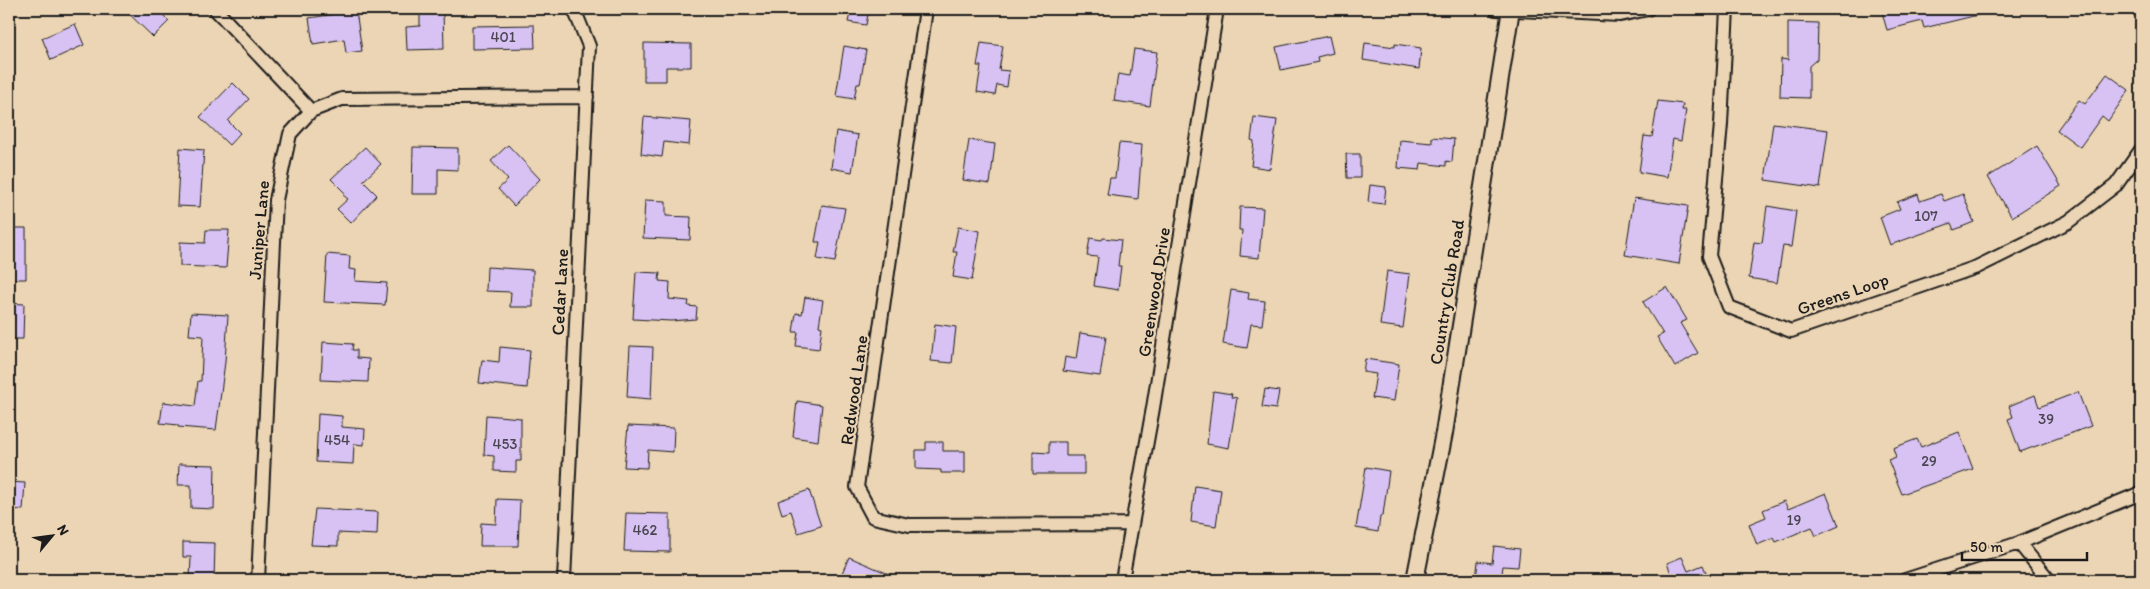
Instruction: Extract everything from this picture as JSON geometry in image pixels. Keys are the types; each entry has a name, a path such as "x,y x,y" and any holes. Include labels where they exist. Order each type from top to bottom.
{"street":[{"path":"215,9 311,111"},
{"name":"Cedar Lane","path":"564,580 589,46 574,9"},
{"name":"Redwood Lane","path":"926,9 857,487 873,517 909,525 1131,524"},
{"name":"Greenwood Drive","path":"1122,580 1155,398 1217,9"},
{"path":"1506,9 1620,15 1648,9"},
{"name":"Country Club Road","path":"1414,580 1444,433 1506,9"},
{"name":"Greens Loop","path":"1727,9 1721,124 1709,256 1729,307 1791,331 1977,267 2068,222 2116,185 2141,150"},
{"name":"Juniper Lane","path":"258,580 276,200 290,134 311,111 342,99 587,96"},
{"path":"1905,580 2019,543 2141,493"},
{"path":"2019,543 2049,580"}],"building":[{"path":"124,9 157,9 169,21 153,37"},
{"path":"420,9 443,9 444,49 407,50 406,27 420,26"},
{"path":"851,9 869,9 866,25 848,22"},
{"path":"1881,9 1982,9 1982,14 1924,28 1922,21 1887,30"},
{"path":"356,11 362,51 346,53 344,39 313,44 309,18"},
{"path":"1788,22 1818,23 1817,59 1809,66 1809,98 1780,97 1781,59 1788,60"},
{"path":"75,24 84,45 51,60 42,38"},
{"path":"534,25 535,48 472,49 472,26"},
{"path":"1329,36 1333,53 1317,57 1318,62 1281,70 1276,47"},
{"path":"644,43 691,44 691,67 666,67 666,81 644,81"},
{"path":"981,43 1003,46 999,70 1009,71 1007,87 997,85 995,95 977,92 981,66 977,66"},
{"path":"1365,43 1395,47 1395,44 1421,48 1419,69 1363,60"},
{"path":"844,46 866,50 860,84 857,84 854,99 836,96"},
{"path":"1134,49 1157,52 1150,106 1114,101 1118,74 1130,76"},
{"path":"2107,74 2129,90 2108,121 2102,116 2080,147 2057,130 2079,100 2085,104"},
{"path":"233,83 249,99 228,121 240,133 229,145 200,117"},
{"path":"1658,101 1683,104 1682,110 1686,110 1681,141 1673,139 1667,177 1639,172 1644,136 1652,137"},
{"path":"644,117 691,121 689,145 664,142 662,157 641,154"},
{"path":"1254,117 1277,120 1270,169 1251,166 1254,141 1251,140"},
{"path":"1773,123 1828,130 1820,188 1765,180"},
{"path":"836,131 858,135 852,172 831,168"},
{"path":"1432,137 1454,139 1452,162 1446,161 1446,166 1421,163 1420,170 1398,168 1400,140 1432,143"},
{"path":"969,140 995,144 990,184 963,180"},
{"path":"1119,143 1142,145 1138,199 1107,195 1110,178 1115,178"},
{"path":"508,145 540,179 514,206 498,189 508,180 491,161"},
{"path":"2037,146 2061,186 2012,217 1988,177"},
{"path":"365,147 381,164 363,181 377,195 351,223 337,209 348,199 343,195 345,193 331,179"},
{"path":"413,147 458,148 458,170 438,169 438,194 412,194"},
{"path":"180,148 204,150 200,207 177,206"},
{"path":"1346,154 1360,154 1360,178 1347,178"},
{"path":"1370,185 1386,187 1384,204 1368,202"},
{"path":"1918,194 1920,201 1941,194 1944,201 1963,194 1974,222 1954,230 1951,223 1890,245 1880,217 1900,209 1897,202"},
{"path":"1634,198 1688,206 1679,264 1625,255"},
{"path":"645,200 666,201 666,216 691,217 690,240 643,238"},
{"path":"822,205 845,208 835,262 817,259 820,242 815,242"},
{"path":"1767,206 1796,211 1791,247 1783,246 1777,283 1749,278 1754,242 1762,243"},
{"path":"1240,207 1263,208 1259,258 1240,256 1242,230 1239,230"},
{"path":"958,227 980,231 972,280 953,277 957,252 953,252"},
{"path":"9,228 26,228 26,279 9,279"},
{"path":"206,230 229,230 226,268 180,266 180,242 205,243"},
{"path":"1090,238 1121,240 1118,266 1121,266 1118,290 1094,286 1098,257 1087,256"},
{"path":"327,254 350,256 349,269 356,270 355,281 387,283 385,305 324,302"},
{"path":"487,267 533,270 533,307 510,307 511,292 486,291"},
{"path":"1387,271 1410,274 1403,328 1380,325"},
{"path":"636,272 660,273 659,281 670,282 669,299 689,301 688,306 697,307 696,319 671,321 633,319"},
{"path":"1667,287 1687,320 1680,323 1698,353 1675,367 1657,337 1663,334 1643,302"},
{"path":"1231,290 1249,293 1248,299 1265,301 1262,325 1251,324 1247,348 1223,344"},
{"path":"805,297 823,300 819,326 822,327 819,349 796,346 798,332 793,332 796,313 802,314"},
{"path":"9,303 24,304 23,339 9,339"},
{"path":"191,313 228,315 225,362 216,430 178,427 178,425 160,423 163,402 195,406 198,381 201,381 203,336 189,335"},
{"path":"935,324 956,327 952,363 931,361"},
{"path":"1080,333 1106,337 1100,376 1063,371 1065,357 1076,359"},
{"path":"323,342 353,344 352,350 357,350 357,358 369,359 368,382 321,380"},
{"path":"630,346 653,347 651,399 627,397"},
{"path":"500,347 530,350 527,388 479,383 482,360 499,362"},
{"path":"1365,359 1399,364 1394,401 1372,398 1376,374 1363,372"},
{"path":"1265,389 1279,391 1276,409 1262,407"},
{"path":"1213,391 1232,394 1231,397 1237,398 1229,448 1207,444"},
{"path":"2078,392 2091,426 2020,452 2008,419 2013,417 2009,406 2035,395 2039,407"},
{"path":"797,401 822,405 818,441 793,437"},
{"path":"318,414 342,416 342,427 365,429 364,445 354,444 353,464 316,462"},
{"path":"486,415 521,418 521,461 516,461 516,472 494,471 494,456 484,455"},
{"path":"628,426 674,428 673,452 648,450 647,468 624,467"},
{"path":"1959,432 1973,469 1902,494 1888,460 1896,457 1893,448 1917,439 1921,447"},
{"path":"926,442 943,442 943,451 965,451 965,473 941,473 941,470 916,469 916,450 926,450"},
{"path":"1049,442 1066,442 1066,456 1084,456 1084,474 1033,474 1033,452 1049,453"},
{"path":"179,464 215,465 214,509 191,508 191,485 178,485"},
{"path":"1366,467 1389,471 1383,515 1380,517 1378,532 1356,528"},
{"path":"9,482 25,483 23,510 9,509"},
{"path":"1195,486 1221,490 1216,526 1191,522"},
{"path":"809,490 821,526 798,533 791,511 782,514 778,501"},
{"path":"1826,493 1839,526 1816,536 1812,527 1776,542 1774,538 1757,545 1749,524 1766,517 1763,510 1784,501 1788,509"},
{"path":"497,499 520,500 518,546 480,546 481,523 496,524"},
{"path":"315,509 378,512 377,535 338,533 338,546 311,545"},
{"path":"626,513 670,514 670,552 624,551"},
{"path":"183,542 215,543 214,580 190,580 191,557 183,557"},
{"path":"1494,546 1520,549 1518,567 1503,566 1501,580 1476,580 1478,561 1492,563"},
{"path":"849,557 903,580 839,580"},
{"path":"1682,557 1688,571 1703,565 1709,580 1666,580 1672,576 1667,563"}]}
